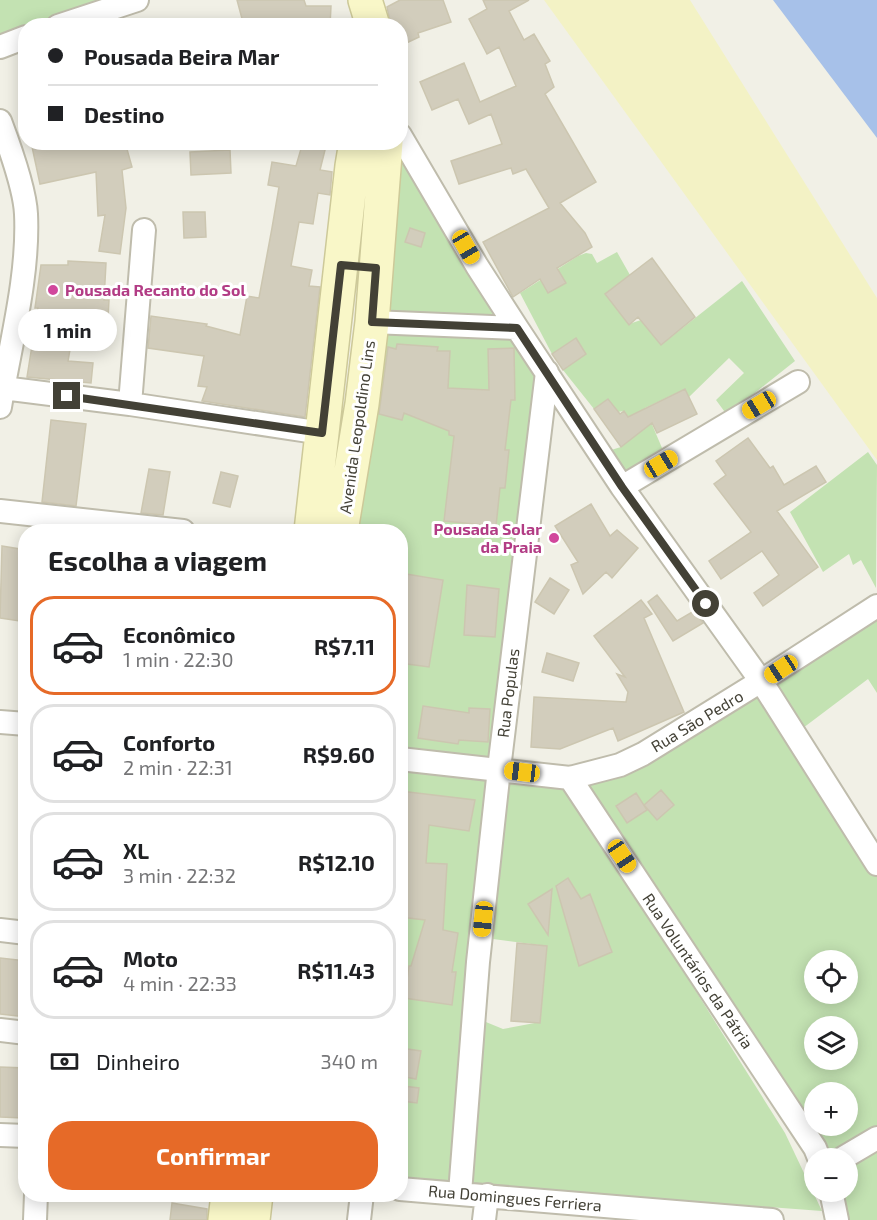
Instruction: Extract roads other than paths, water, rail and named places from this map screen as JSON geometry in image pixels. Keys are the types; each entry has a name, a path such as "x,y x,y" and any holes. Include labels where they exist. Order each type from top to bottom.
{"main road":[{"path":"365,0 371,18"},
{"name":"Avenida Leopoldino Lins","path":"312,524 355,150"},
{"name":"Avenida Leopoldino Lins","path":"342,524 362,404 372,322 385,150"},
{"path":"341,265 376,268"},
{"path":"225,1220 227,1202"},
{"path":"253,1220 255,1202"}],"street":[{"path":"82,18 137,0"},
{"path":"0,47 18,40"},
{"path":"0,121 22,190 26,213 25,254 2,398 130,404 322,433"},
{"path":"408,149 477,266 517,328 622,487 761,681 877,864"},
{"path":"130,404 144,230"},
{"path":"372,322 517,328"},
{"name":"Rua Populas","path":"460,1193 478,962 547,372"},
{"path":"622,487 798,382"},
{"path":"0,511 119,524"},
{"name":"Rua São Pedro","path":"570,778 620,765 643,754 877,606"},
{"path":"0,722 18,723"},
{"path":"408,760 570,778"},
{"name":"Rua Voluntários da Pátria","path":"570,778 815,1148"},
{"path":"0,930 18,932"},
{"path":"0,1030 18,1032"},
{"path":"0,1136 18,1136"},
{"path":"858,1149 877,1138"},
{"name":"Rua Domingues Ferriera","path":"408,1190 698,1216 772,1220"},
{"path":"484,1220 487,1196"},
{"path":"35,1220 36,1202"},
{"path":"359,1220 361,1202"},
{"path":"833,1202 837,1220"}],"water":[{"path":"773,0 877,0 877,138"}],"place":[{"name":"Pousada Recanto do Sol","path":"53,290"},
{"name":"Pousada Solar da Praia","path":"554,538"}]}
